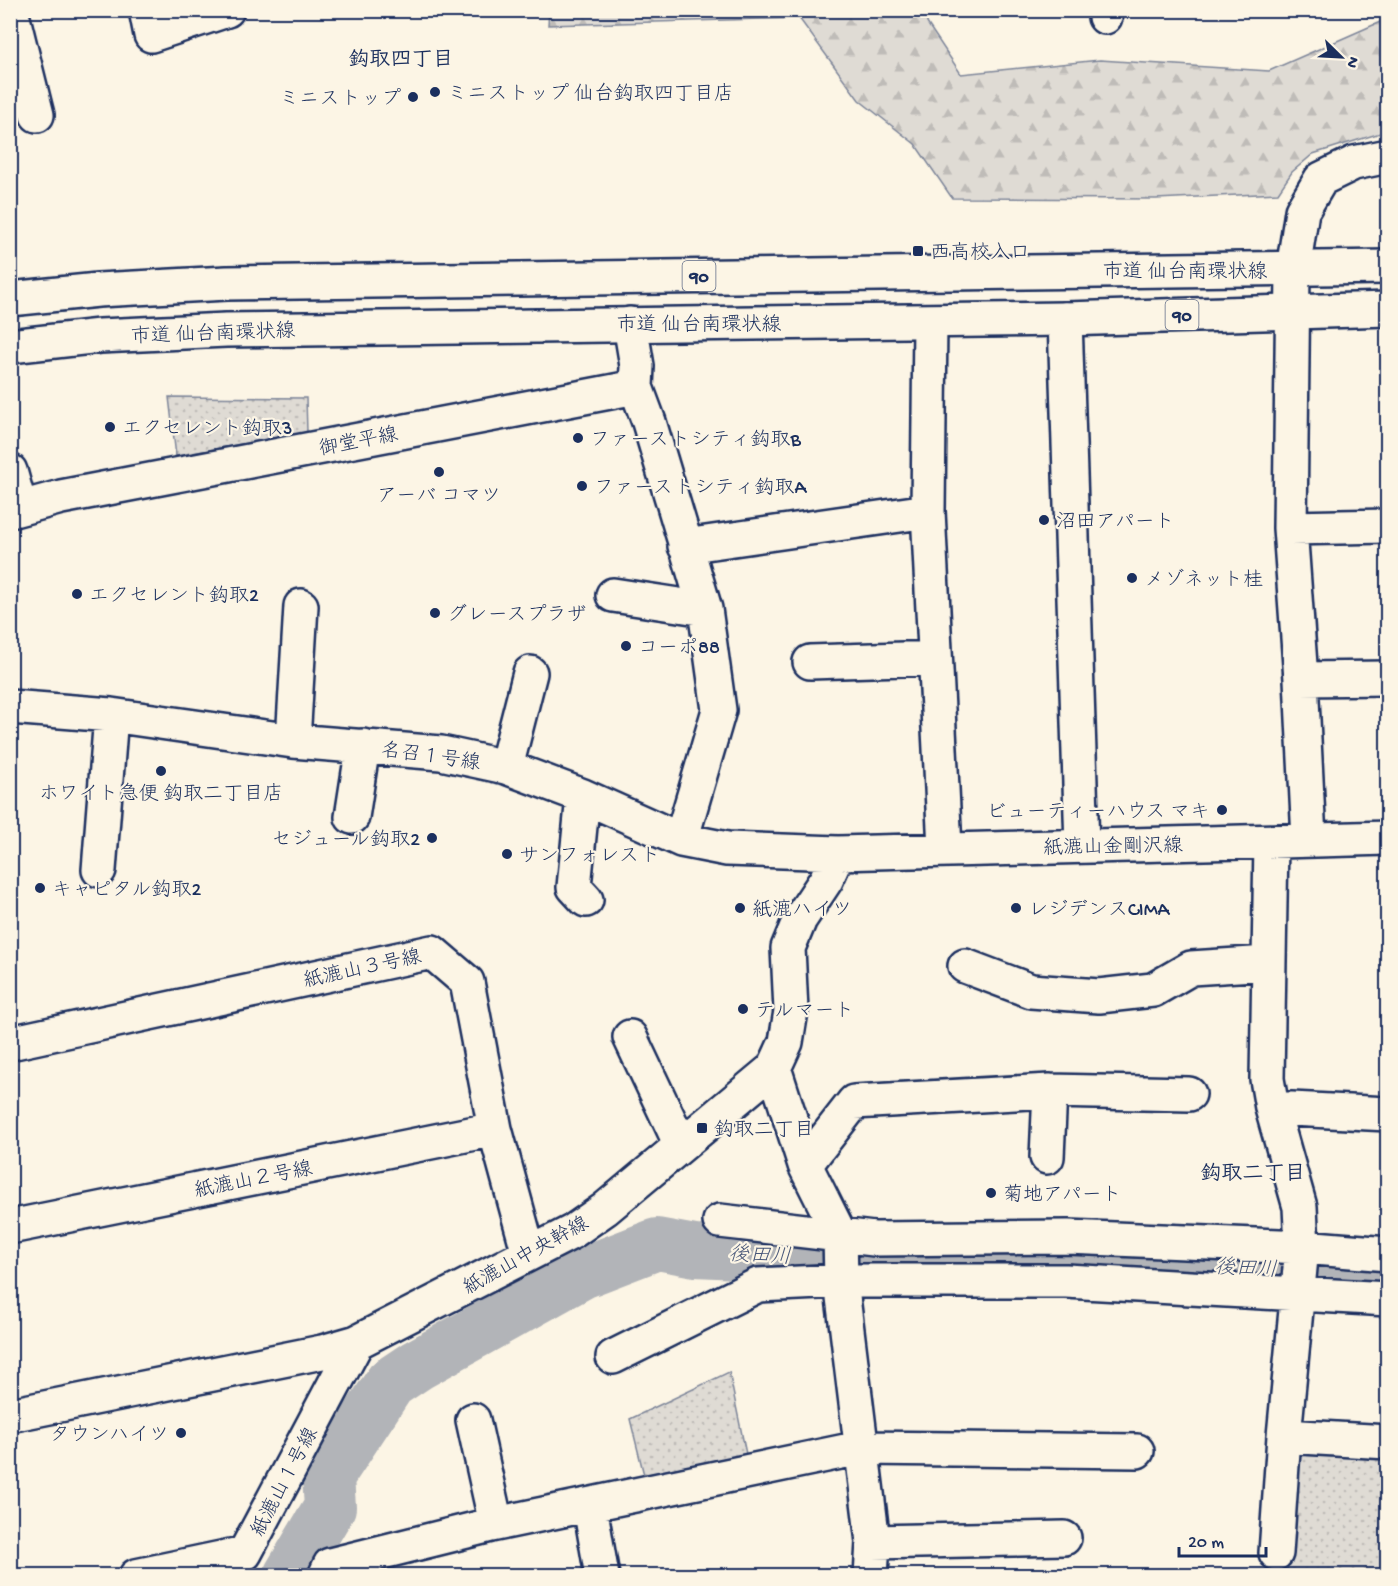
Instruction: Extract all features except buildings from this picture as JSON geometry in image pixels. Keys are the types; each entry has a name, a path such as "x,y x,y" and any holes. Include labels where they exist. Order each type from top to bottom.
{"street":[{"path":"11,10 37,115"},
{"path":"146,10 151,35 227,10"},
{"path":"1308,839 1301,679 1290,528 1290,312 1293,270 1302,212 1321,179 1354,162 1388,156"},
{"name":"市道 仙台南環状線","path":"10,299 98,290 227,283 946,271 1293,270 1388,267"},
{"name":"市道 仙台南環状線","path":"10,346 100,336 226,330 930,322 1388,309"},
{"path":"1065,319 1082,846"},
{"path":"930,322 928,511 945,848"},
{"path":"630,324 636,366 636,387 649,422 684,546 705,609 718,710 681,840"},
{"name":"御堂平線","path":"15,509 636,387"},
{"path":"10,471 15,509"},
{"path":"684,546 928,511"},
{"path":"1290,528 1388,526"},
{"path":"613,595 705,609"},
{"path":"292,741 301,606"},
{"path":"810,662 936,658"},
{"path":"506,767 530,673"},
{"path":"1301,679 1388,678"},
{"name":"名召１号線","path":"10,707 111,715 292,741 441,753 506,767 582,796 681,840 727,849 838,853"},
{"path":"99,870 111,715"},
{"path":"352,817 363,746"},
{"path":"582,796 574,887 586,900"},
{"name":"紙漉山金剛沢線","path":"838,853 945,848 1388,838"},
{"path":"1271,842 1267,1079 1272,1108 1300,1207 1301,1269 1284,1436 1276,1553"},
{"name":"紙漉山中央幹線","path":"10,1415 357,1342 572,1232 605,1209 774,1068 786,1042 791,1011 788,948 800,919 826,880 838,853"},
{"name":"紙漉山３号線","path":"10,1043 432,952 467,982 495,1129 529,1254"},
{"path":"964,966 1031,992 1099,996 1153,990 1191,968 1268,963"},
{"path":"630,1037 681,1145"},
{"path":"774,1068 805,1165 841,1258 860,1448 873,1542 871,1575"},
{"path":"805,1165 854,1102 1050,1091 1189,1094"},
{"path":"1047,1157 1050,1091"},
{"path":"1272,1108 1388,1114"},
{"name":"紙漉山２号線","path":"10,1227 495,1129"},
{"path":"720,1221 841,1258 1066,1281 1301,1269 1388,1254"},
{"path":"613,1357 758,1285 841,1258 874,1239 1068,1237 1301,1269 1388,1299"},
{"name":"紙漉山１号線","path":"136,1575 244,1553 357,1342"},
{"path":"473,1420 496,1524"},
{"path":"1284,1436 1388,1442"},
{"path":"325,1575 330,1565 496,1524 860,1448 1137,1451"},
{"path":"590,1506 602,1575"},
{"path":"873,1542 1064,1538"}],"green space":[{"path":"549,10 928,11 927,23 961,74 1100,60 1269,71 1387,19 1387,131 1313,154 1292,172 1278,193 1156,199 952,198 915,144 859,100 799,18 548,25"},
{"path":"169,397 306,398 307,432 176,456"},
{"path":"729,1372 746,1454 644,1475 630,1419"},
{"path":"1306,1447 1387,1450 1387,1575 1287,1576 1293,1463"}],"waterway":[{"name":"後田川","path":"289,1576 330,1507 328,1477 390,1383 417,1365 582,1273 657,1244 695,1251 971,1264 1078,1257 1388,1276"}],"place":[{"name":"ミニストップ 仙台鈎取四丁目店","path":"435,92"},
{"name":"ミニストップ","path":"413,97"},
{"name":"西高校入口","path":"918,251"},
{"name":"エクセレント鈎取3","path":"110,427"},
{"name":"ファーストシティ鈎取B","path":"578,438"},
{"name":"アーバ コマツ","path":"439,472"},
{"name":"ファーストシティ鈎取A","path":"582,486"},
{"name":"沼田アパート","path":"1044,520"},
{"name":"メゾネット桂","path":"1132,578"},
{"name":"エクセレント鈎取2","path":"77,594"},
{"name":"グレースプラザ","path":"435,613"},
{"name":"コーポ88","path":"626,646"},
{"name":"ホワイト急便 鈎取二丁目店","path":"161,771"},
{"name":"ビューティーハウス マキ","path":"1222,810"},
{"name":"セジュール鈎取2","path":"432,838"},
{"name":"サンフォレスト","path":"507,854"},
{"name":"キャピタル鈎取2","path":"40,888"},
{"name":"紙漉ハイツ","path":"740,908"},
{"name":"レジデンスCIMA","path":"1016,908"},
{"name":"テルマート","path":"743,1009"},
{"name":"鈎取二丁目","path":"702,1128"},
{"name":"菊地アパート","path":"991,1193"},
{"name":"タウンハイツ","path":"181,1433"}],"district":[{"name":"鈎取四丁目","path":"401,58"},
{"name":"鈎取二丁目","path":"1253,1172"}]}
